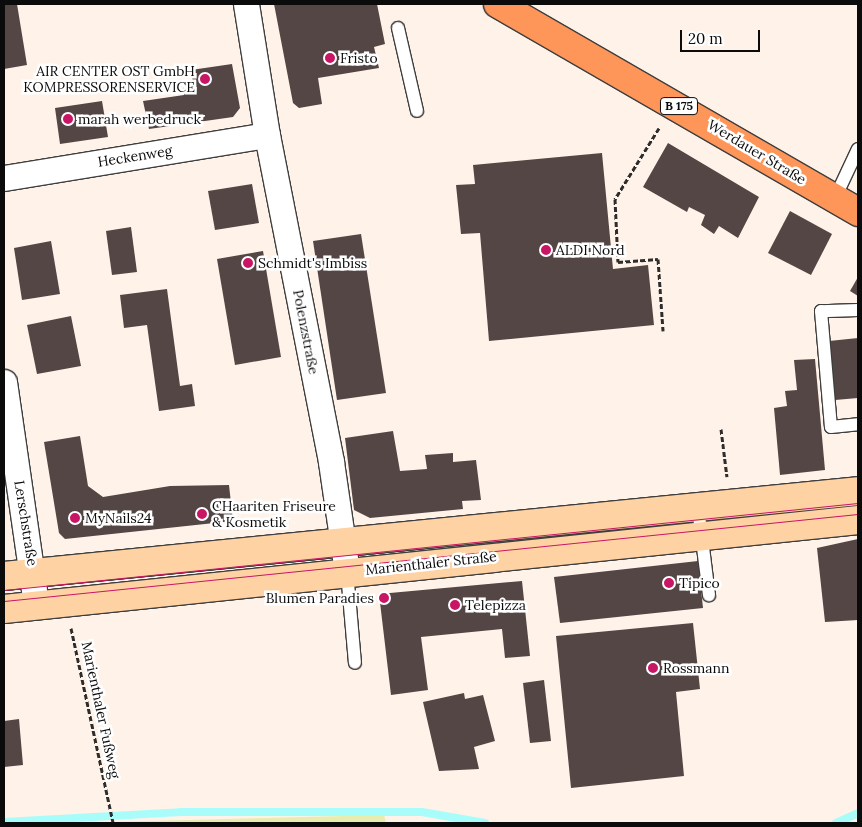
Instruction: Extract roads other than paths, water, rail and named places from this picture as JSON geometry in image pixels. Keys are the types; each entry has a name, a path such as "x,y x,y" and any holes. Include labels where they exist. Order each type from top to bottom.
{"main road":[{"name":"Werdauer Straße","path":"498,4 674,103 858,212"},
{"name":"Marienthaler Straße","path":"4,576 343,540 698,508 858,491"},
{"name":"Marienthaler Straße","path":"4,609 858,520"}],"street":[{"name":"Polenzstraße","path":"246,4 266,134 343,540 347,572"},
{"name":"Heckenweg","path":"4,178 266,134"},
{"name":"Lerschstraße","path":"4,382 34,573 36,605"}],"lane":[{"path":"398,28 417,111"},
{"path":"834,198 858,149"},
{"path":"858,310 821,311 831,427 858,424"},
{"path":"698,508 709,595"},
{"path":"347,572 355,663"}],"waterway":[{"path":"4,822 181,812 422,812 485,823"},
{"path":"836,823 858,813"}],"tram line":[{"path":"4,590 858,503"},
{"path":"4,601 858,514"}],"place":[{"name":"Fristo","path":"330,58"},
{"name":"AIR CENTER OST GmbH KOMPRESSORENSERVICE","path":"205,79"},
{"name":"marah werbedruck","path":"68,119"},
{"name":"ALDI Nord","path":"546,250"},
{"name":"Schmidt's Imbiss","path":"248,263"},
{"name":"CHaariten Friseure & Kosmetik","path":"202,514"},
{"name":"MyNails24","path":"75,518"},
{"name":"Tipico","path":"669,583"},
{"name":"Blumen Paradies","path":"384,598"},
{"name":"Telepizza","path":"455,605"},
{"name":"Rossmann","path":"653,668"}]}
